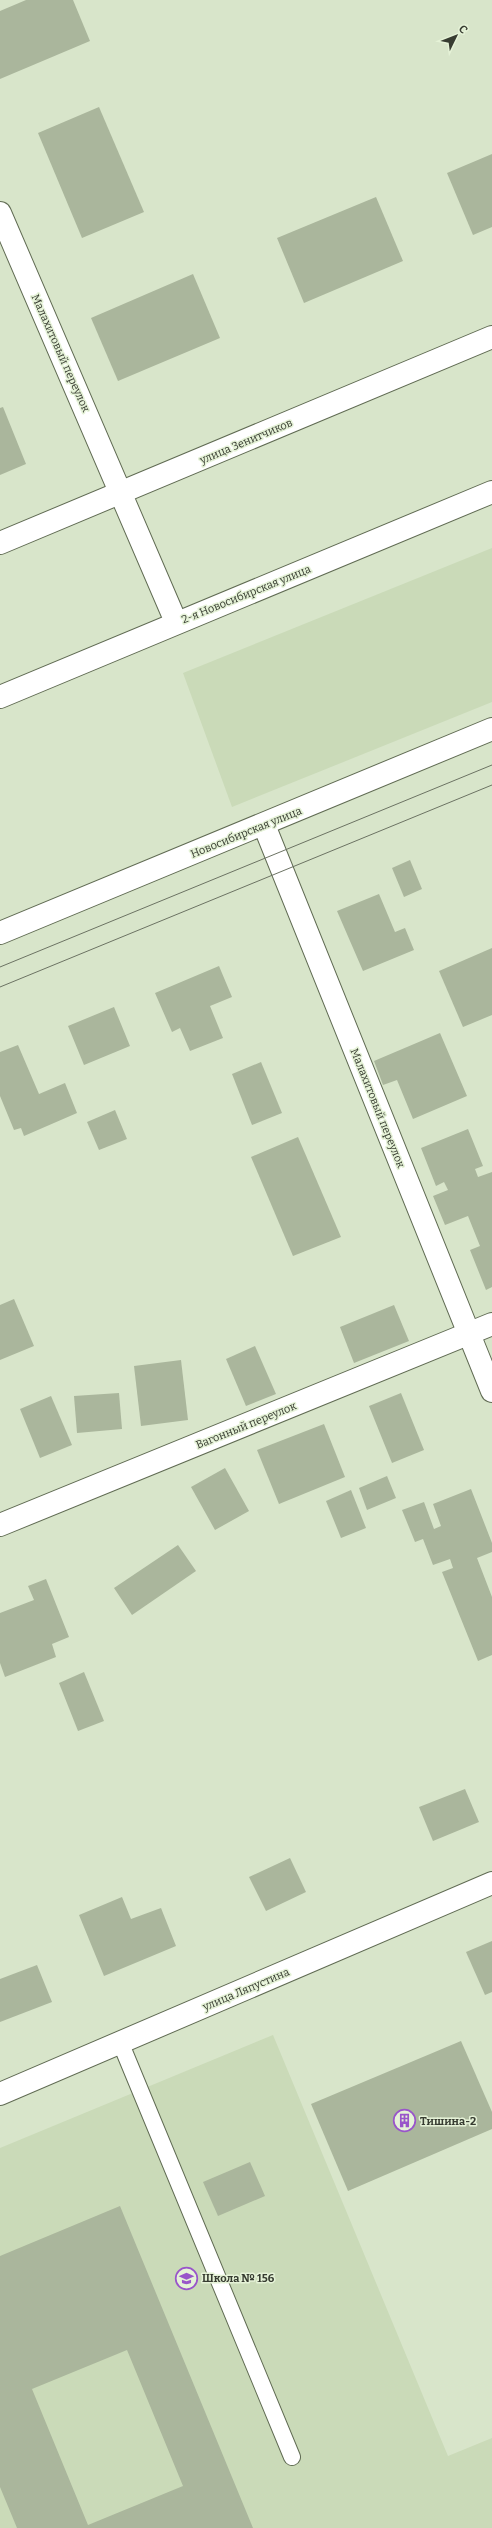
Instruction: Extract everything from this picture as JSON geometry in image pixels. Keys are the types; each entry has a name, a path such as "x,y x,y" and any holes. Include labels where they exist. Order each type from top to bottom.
{"street":[{"name":"Малахитовый переулок","path":"0,213 122,493 176,622"},
{"name":"улица Зенитчиков","path":"0,543 492,337"},
{"name":"2-я Новосибирская улица","path":"0,697 176,622 492,492"},
{"name":"Новосибирская улица","path":"0,934 492,729"},
{"name":"Малахитовый переулок","path":"264,825 492,1391"},
{"name":"Вагонный переулок","path":"0,1525 492,1324"},
{"name":"улица Ляпустина","path":"0,2094 121,2044 492,1883"}],"lane":[{"path":"121,2044 292,2457"}],"shaded area":[{"path":"492,548 492,702 232,807 183,673"},
{"name":"Школа № 156","path":"273,2035 448,2456 492,2438 492,2528 0,2528 0,2148"}],"building":[{"path":"26,0 73,0 90,41 0,79 0,11"},
{"path":"99,107 144,212 82,238 38,133"},
{"path":"492,154 492,227 473,235 447,173"},
{"path":"376,197 403,261 304,303 277,238"},
{"path":"193,274 220,338 118,381 91,318"},
{"path":"3,407 26,464 0,475 0,408"},
{"path":"410,860 422,889 404,897 392,868"},
{"path":"379,894 395,932 405,928 414,950 363,971 337,911"},
{"path":"492,948 492,1015 463,1027 439,971"},
{"path":"219,966 232,997 210,1006 223,1038 190,1051 180,1028 172,1032 155,993"},
{"path":"114,1007 130,1046 84,1065 68,1026"},
{"path":"440,1033 467,1096 413,1119 397,1080 383,1085 374,1061"},
{"path":"18,1045 39,1094 65,1083 77,1113 24,1136 21,1128 14,1130 0,1096 0,1052"},
{"path":"261,1062 282,1113 252,1125 232,1074"},
{"path":"115,1110 127,1139 99,1150 87,1122"},
{"path":"468,1129 483,1166 475,1169 478,1177 492,1172 492,1287 486,1290 470,1250 480,1246 468,1216 445,1225 433,1196 448,1190 444,1182 436,1186 421,1148"},
{"path":"298,1137 341,1237 293,1256 251,1157"},
{"path":"14,1299 34,1346 0,1360 0,1305"},
{"path":"394,1305 409,1341 354,1363 340,1327"},
{"path":"255,1346 276,1394 246,1406 226,1359"},
{"path":"181,1360 188,1420 141,1426 134,1366"},
{"path":"119,1393 122,1429 77,1433 74,1396"},
{"path":"401,1393 424,1450 392,1463 369,1406"},
{"path":"51,1396 72,1445 40,1458 20,1409"},
{"path":"324,1424 345,1477 279,1504 257,1450"},
{"path":"225,1468 249,1511 215,1530 191,1487"},
{"path":"387,1476 396,1498 367,1510 359,1488"},
{"path":"471,1489 492,1543 492,1552 477,1558 492,1597 492,1655 478,1661 442,1572 453,1568 450,1559 433,1565 423,1539 415,1542 402,1510 424,1502 434,1529 441,1526 433,1504"},
{"path":"351,1490 366,1528 341,1538 326,1501"},
{"path":"178,1545 196,1571 132,1615 114,1588"},
{"path":"46,1579 69,1637 52,1644 56,1657 5,1677 0,1663 0,1613 34,1600 28,1586"},
{"path":"84,1672 104,1721 78,1731 59,1683"},
{"path":"465,1789 479,1822 433,1841 419,1807"},
{"path":"290,1858 306,1892 266,1911 249,1877"},
{"path":"122,1897 131,1919 161,1908 176,1946 104,1976 79,1915"},
{"path":"492,1941 492,1992 485,1995 466,1952"},
{"path":"37,1965 52,2002 0,2022 0,1979"},
{"name":"Тишина-2","path":"461,2041 492,2112 492,2129 348,2191 311,2104"},
{"path":"250,2162 265,2196 218,2216 203,2182"},
{"path":"120,2206 253,2528 17,2528 0,2487 0,2256","holes":["127,2350 183,2486 88,2525 32,2389"]}],"tram line":[{"path":"0,967 492,765"},
{"path":"0,987 492,785"}],"place":[{"name":"Тишина-2","path":"405,2121"},
{"name":"Школа № 156","path":"187,2278"}]}
